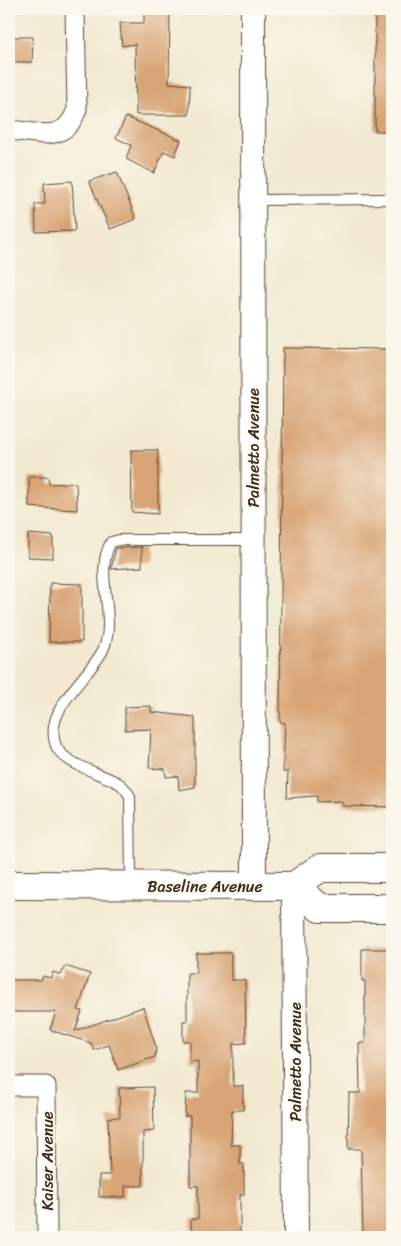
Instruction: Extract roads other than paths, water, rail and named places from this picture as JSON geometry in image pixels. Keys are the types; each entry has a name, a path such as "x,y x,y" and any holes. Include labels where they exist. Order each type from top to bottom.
{"main road":[{"path":"392,868 320,868 294,886 320,908 392,908"},
{"name":"Baseline Avenue","path":"9,885 294,886"}],"street":[{"path":"9,130 50,135 64,130 73,120 77,108 75,9"},
{"name":"Palmetto Avenue","path":"253,9 254,887"},
{"name":"Palmetto Avenue","path":"294,886 296,1237"},
{"name":"Kaiser Avenue","path":"9,1086 46,1086 47,1237"}],"lane":[{"path":"253,200 392,199"},
{"path":"132,886 130,796 121,785 91,772 68,758 56,747 54,732 56,717 103,650 107,635 105,570 108,547 111,542 119,540 253,540"}]}
